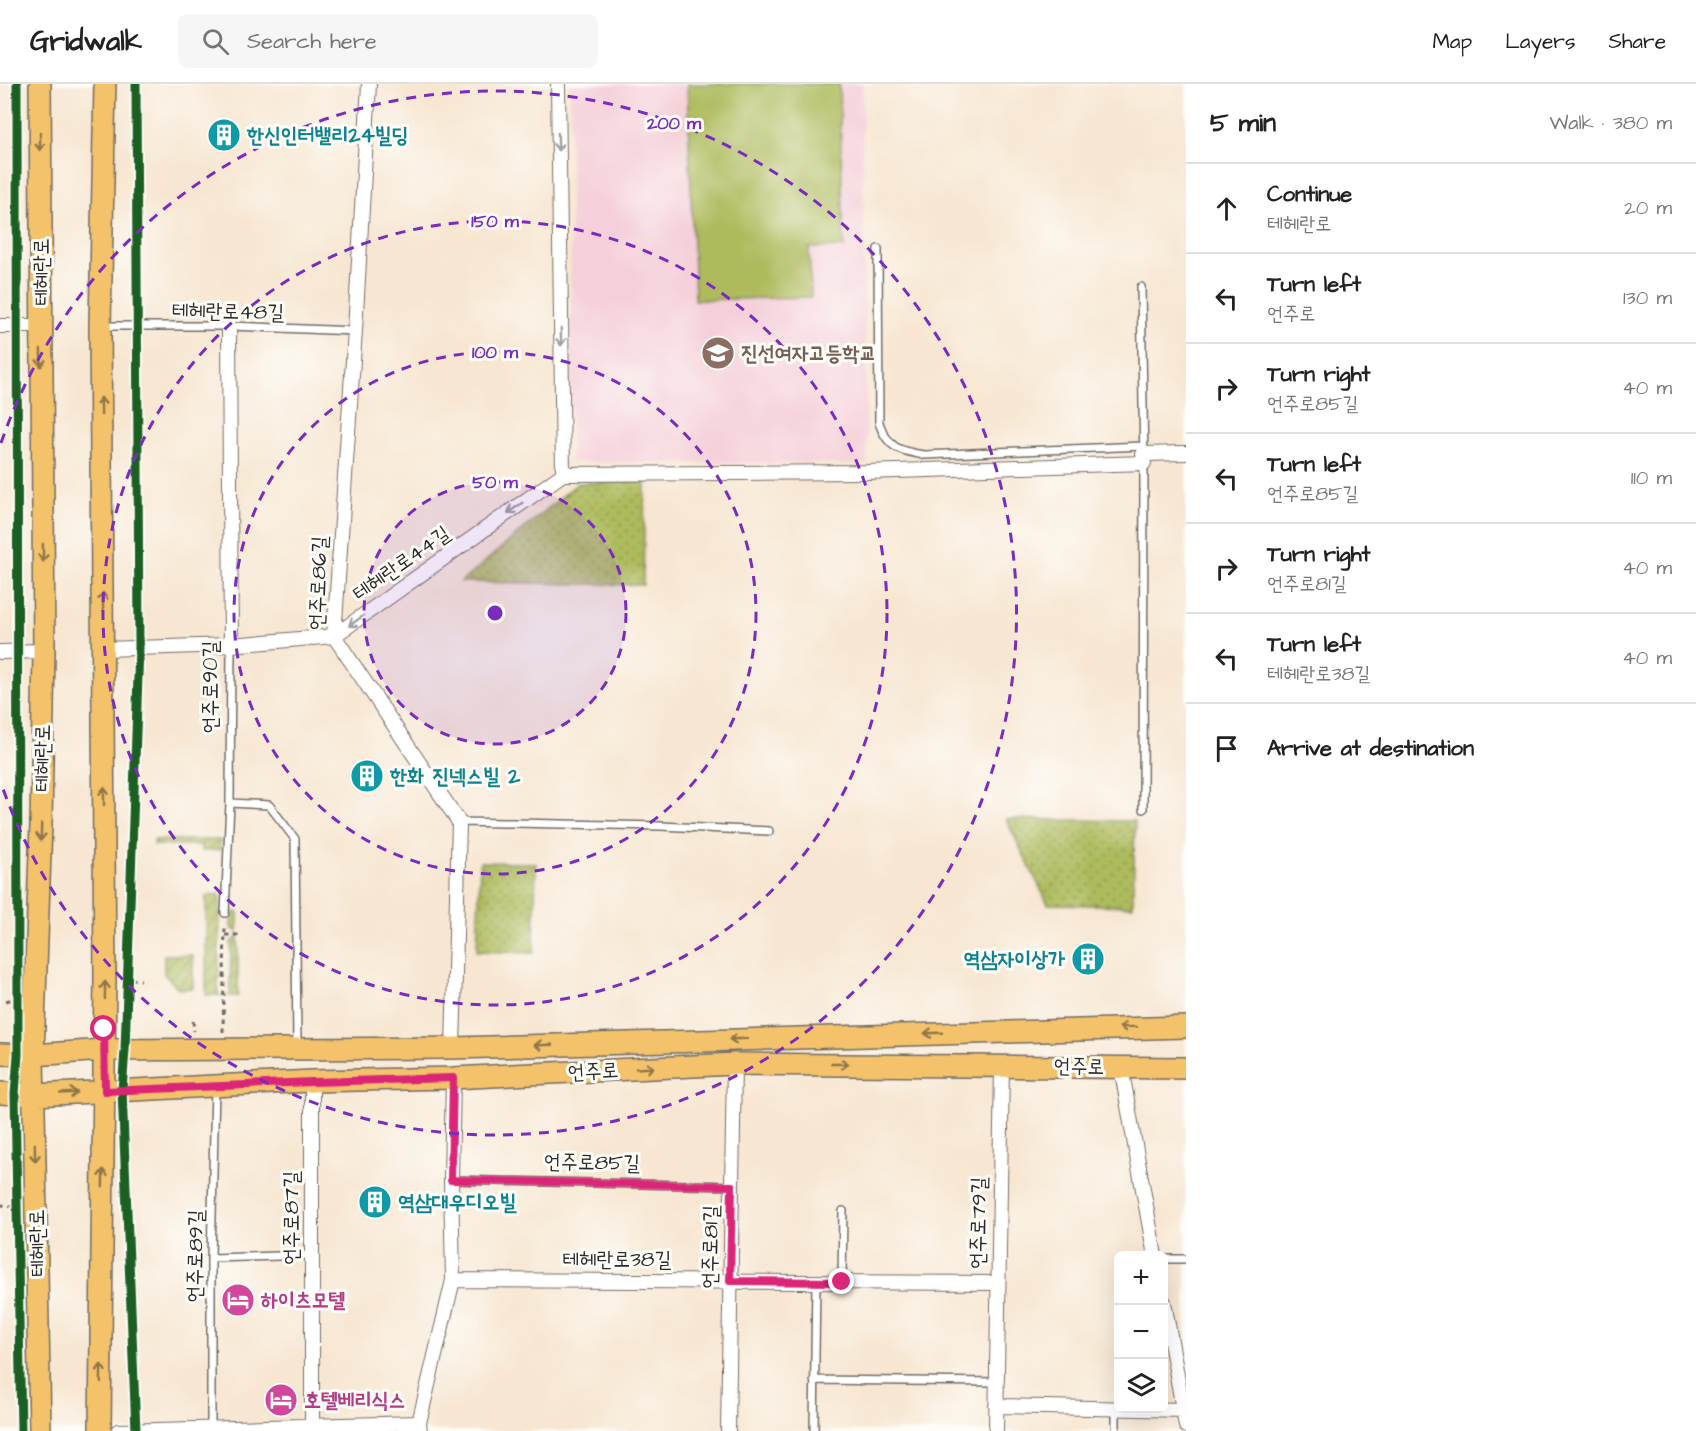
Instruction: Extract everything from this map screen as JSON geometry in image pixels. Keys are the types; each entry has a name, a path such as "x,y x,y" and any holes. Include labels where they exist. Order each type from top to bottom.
{"main road":[{"name":"테헤란로","path":"40,84 44,651 33,1055 40,1431"},
{"path":"100,1431 105,976 100,326 105,84"},
{"name":"언주로","path":"0,1054 33,1055 104,1050 453,1048 1186,1027"},
{"name":"언주로","path":"0,1093 34,1095 734,1064 1186,1068"}],"street":[{"name":"언주로86길","path":"369,84 334,636 459,822"},
{"path":"558,84 563,474 867,472 1186,453"},
{"path":"0,326 41,326"},
{"name":"언주로90길","path":"229,326 231,645"},
{"name":"테헤란로44길","path":"334,636 563,474"},
{"path":"104,649 231,645 334,636"},
{"path":"0,652 44,651"},
{"path":"453,1048 459,822"},
{"name":"언주로81길","path":"728,1431 734,1064"},
{"name":"언주로79길","path":"996,1431 1002,1066"},
{"path":"1121,1067 1154,1251"},
{"path":"118,1431 190,1430 211,1427 292,1429 312,1426 420,1427 453,1280 451,1180 453,1078"},
{"name":"언주로87길","path":"312,1082 312,1426"},
{"name":"테헤란로38길","path":"453,1280 998,1283"},
{"path":"1165,1305 1185,1410 1186,1426"},
{"path":"996,1406 1114,1409"},
{"path":"1168,1410 1185,1410"}],"lane":[{"path":"878,249 879,423 885,438 894,447 908,453 924,455 1143,454"},
{"path":"1141,287 1143,808"},
{"name":"테헤란로48길","path":"100,326 229,326 355,331"},
{"name":"언주로90길","path":"225,913 230,803 231,645"},
{"path":"230,803 269,805 295,840 297,1048"},
{"path":"459,822 660,826 769,831"},
{"name":"언주로89길","path":"211,1427 211,1258 215,1086"},
{"name":"언주로85길","path":"451,1180 732,1186"},
{"path":"842,1282 843,1211"},
{"path":"211,1258 311,1255"},
{"path":"1168,1259 1186,1259"},
{"path":"814,1431 816,1281"},
{"path":"814,1380 997,1382"},
{"path":"1116,1413 1116,1431"}],"path":[{"path":"223,1049 225,913"},
{"path":"225,935 240,935"},
{"path":"127,990 128,967"},
{"path":"18,986 18,1009"},
{"path":"17,1194 17,1217"}],"shaded area":[{"name":"진선여자고등학교","path":"570,84 862,84 867,464 571,462"}],"green space":[{"path":"687,84 839,84 844,247 809,248 811,297 695,300"},
{"path":"645,482 643,585 461,582 578,483"},
{"path":"1006,819 1135,821 1133,906 1048,904"},
{"path":"154,840 220,840 220,850 201,851 201,845 154,845"},
{"path":"480,862 536,863 534,953 477,951"},
{"path":"220,894 220,913 238,912 238,996 230,996 231,942 237,938 237,931 231,928 231,914 220,914 218,995 225,996 206,995 206,896"},
{"path":"164,955 193,955 193,988 179,989 164,974"}],"cycle path":[{"path":"17,84 18,1055 15,1094 21,1431"},
{"path":"136,84 139,647 122,1090 136,1431"}],"place":[{"name":"한신인터밸리24빌딩","path":"224,135"},
{"name":"진선여자고등학교","path":"718,353"},
{"name":"한화 진넥스빌 2","path":"367,776"},
{"name":"역삼자이상가","path":"1088,959"},
{"name":"역삼대우디오빌","path":"375,1202"},
{"name":"하이츠모텔","path":"238,1300"},
{"name":"호텔베리식스","path":"281,1400"}],"route":[{"path":"104,1029 105,1091 453,1078 451,1180 732,1186 730,1281 842,1282"}]}
